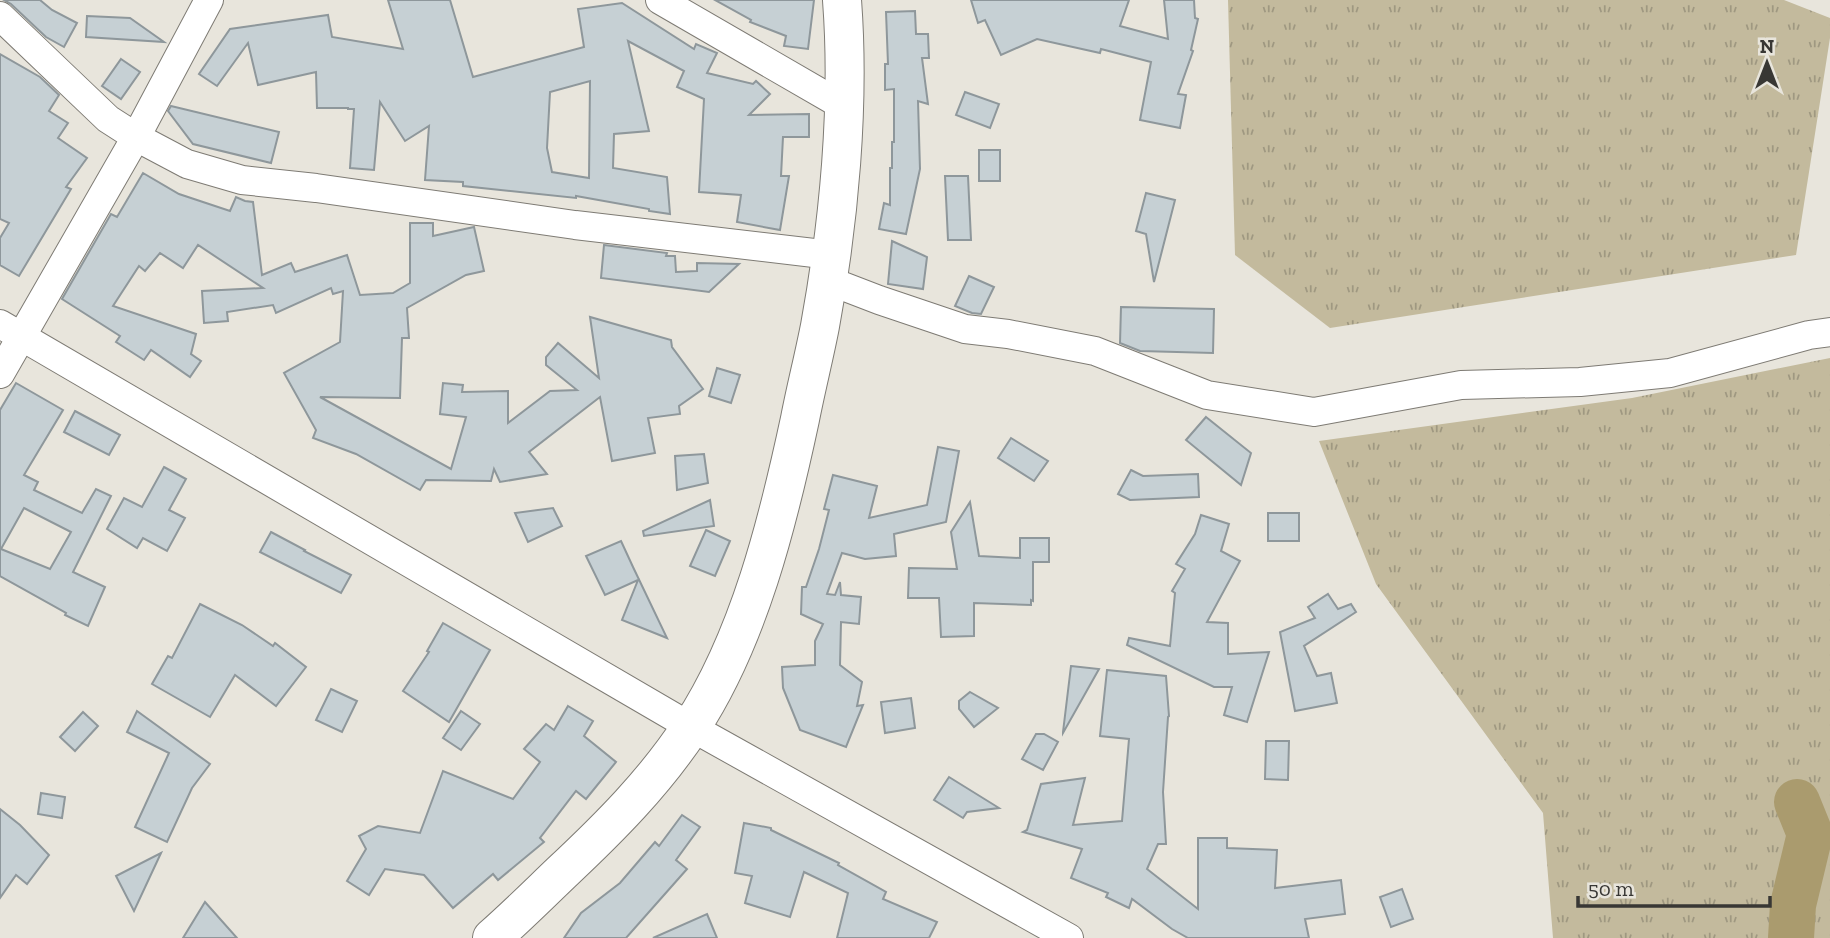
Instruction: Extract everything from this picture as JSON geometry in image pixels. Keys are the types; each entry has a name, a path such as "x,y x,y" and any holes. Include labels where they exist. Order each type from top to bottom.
{"street":[{"path":"0,374 11,331 136,137 209,0"},
{"path":"660,0 845,107"},
{"path":"492,938 638,797 691,727 717,681 750,606 785,488 820,326 829,267 845,107 842,0"},
{"path":"0,16 108,119 187,164 242,180 575,225 829,267 879,300 965,328 1095,351 1207,394 1314,412 1461,385 1580,382 1670,373 1809,335 1830,332"},
{"path":"11,331 691,727 1069,938"}],"green space":[{"path":"1228,0 1784,0 1830,18 1830,38 1796,255 1330,328 1235,255"},
{"path":"1830,358 1830,938 1553,938 1543,813 1376,584 1319,441 1632,398"}],"building":[{"path":"4,0 40,0 52,10 77,23 64,47 46,37"},
{"path":"388,0 450,0 473,77 584,47 578,9 622,3 694,49 696,44 717,53 707,73 753,84 756,81 770,94 749,115 809,114 809,137 783,137 781,176 789,176 780,230 737,222 741,195 699,192 704,99 677,87 684,71 628,41 649,131 614,134 613,168 667,177 670,214 576,196 425,180 429,126 405,141 380,102 374,170 350,168 354,109 317,108 316,72 258,85 248,43 217,86 199,74 230,29 328,15 332,37 403,49","holes":["590,81 589,178 552,172 547,148 550,92"]},
{"path":"715,0 814,0 808,49 784,46 786,36 750,22 751,20"},
{"path":"971,0 1129,0 1120,26 1168,39 1164,0 1194,0 1195,18 1198,19 1191,50 1193,51 1178,94 1186,95 1180,128 1140,120 1151,62 1101,49 1100,53 1037,39 1001,55 985,20 978,23"},
{"path":"915,11 916,34 928,34 929,58 922,58 928,104 918,101 920,169 906,234 879,229 884,203 890,205 890,168 894,142 894,89 885,90 885,64 888,64 886,12"},
{"path":"87,16 130,18 164,42 86,37"},
{"path":"0,54 40,77 59,95 49,111 68,123 58,138 87,158 66,187 71,189 19,276 0,265 0,238 9,223 0,219"},
{"path":"121,59 140,72 121,99 102,86"},
{"path":"965,92 999,104 990,128 956,115"},
{"path":"171,106 279,132 271,163 193,144 168,111"},
{"path":"979,150 1000,150 1000,181 979,181"},
{"path":"143,173 179,194 230,211 236,197 253,202 262,275 291,263 295,272 347,255 360,295 393,293 410,283 410,223 433,223 433,236 474,227 484,271 466,275 407,308 409,338 402,338 400,398 320,397 451,469 466,417 440,414 443,383 463,385 462,392 508,391 508,423 550,391 577,390 546,365 546,357 558,343 599,378 590,317 671,340 672,347 703,389 679,406 680,414 648,418 655,453 612,461 600,397 529,452 547,474 500,482 494,469 491,481 426,480 420,490 356,454 313,438 316,430 284,373 340,342 343,291 333,294 331,288 276,313 273,305 227,312 228,321 204,323 202,291 263,288 198,245 183,268 160,253 145,271 139,266 113,306 196,334 191,354 201,361 190,377 151,350 144,360 116,342 120,336 62,299 111,214 117,217"},
{"path":"945,176 968,176 971,240 948,240"},
{"path":"1146,193 1175,200 1154,282 1146,234 1136,231"},
{"path":"892,241 927,257 923,289 888,284"},
{"path":"604,245 675,256 676,272 697,271 697,263 739,264 709,292 601,278"},
{"path":"969,276 994,287 981,314 955,306"},
{"path":"1121,307 1214,309 1213,353 1140,351 1120,343"},
{"path":"717,368 740,375 731,403 709,396"},
{"path":"16,383 63,410 24,475 38,482 34,490 82,513 96,489 111,496 73,572 105,587 88,626 0,576 0,410","holes":["24,508 71,532 50,569 1,549"]},
{"path":"75,411 120,435 109,455 64,432"},
{"path":"1206,417 1251,453 1241,485 1186,440"},
{"path":"1011,438 1048,461 1034,481 998,458"},
{"path":"938,447 959,451 946,522 894,534 896,556 865,559 842,553 827,594 835,595 840,582 841,595 861,597 859,624 841,622 840,665 862,682 857,706 863,705 846,747 800,730 783,688 782,667 815,665 815,641 823,624 801,614 802,587 806,587 819,549 829,510 824,509 833,475 877,486 869,518 927,505"},
{"path":"704,454 708,483 677,490 675,456"},
{"path":"164,467 186,479 169,510 185,518 167,551 143,538 137,548 107,529 124,498 142,507"},
{"path":"1131,470 1143,476 1198,474 1199,497 1130,500 1118,494"},
{"path":"710,500 714,526 644,536 643,531"},
{"path":"970,502 979,556 1020,558 1020,538 1049,538 1049,562 1033,562 1031,605 974,603 974,636 941,637 939,598 908,598 909,568 957,569 951,532"},
{"path":"553,508 562,526 528,542 515,513"},
{"path":"1268,513 1299,513 1299,541 1268,541"},
{"path":"1201,515 1229,524 1221,551 1240,561 1207,622 1228,623 1228,654 1269,652 1247,722 1224,715 1232,687 1214,687 1127,645 1129,638 1170,646 1175,593 1172,591 1185,569 1176,564 1195,534"},
{"path":"706,530 730,541 715,576 690,566"},
{"path":"271,532 351,575 341,593 260,552"},
{"path":"621,541 667,638 622,620 638,580 605,595 586,556"},
{"path":"1328,594 1338,609 1351,604 1356,612 1304,646 1317,676 1331,673 1337,703 1295,711 1280,632 1315,618 1308,607"},
{"path":"200,604 242,625 273,646 275,643 306,667 276,706 235,675 210,717 152,684 168,656 172,658"},
{"path":"443,623 490,650 449,722 403,691 429,652 427,651"},
{"path":"1071,666 1099,669 1063,733 1063,732"},
{"path":"1107,670 1166,676 1169,716 1163,792 1166,844 1158,844 1147,869 1198,909 1198,838 1227,838 1227,848 1277,850 1275,888 1341,880 1345,914 1305,919 1309,938 1188,938 1132,899 1129,908 1106,897 1108,893 1071,878 1082,849 1023,832 1027,830 1041,784 1085,778 1073,825 1122,821 1129,739 1100,736"},
{"path":"331,689 357,701 342,732 316,720"},
{"path":"970,692 998,708 974,727 959,709 959,701"},
{"path":"911,698 915,728 885,733 881,702"},
{"path":"568,706 593,721 584,736 616,762 586,799 576,791 540,838 544,842 498,880 493,874 453,908 424,875 385,869 369,895 347,881 366,849 359,836 378,826 420,833 443,771 513,799 540,762 524,749 546,724 554,730"},
{"path":"137,711 210,764 192,788 167,842 135,827 169,753 127,732"},
{"path":"461,711 480,724 461,750 443,738"},
{"path":"83,712 98,726 75,751 60,737"},
{"path":"1036,734 1044,734 1058,742 1043,770 1022,759"},
{"path":"1266,741 1289,741 1288,780 1265,779"},
{"path":"949,777 999,808 967,812 963,818 934,800"},
{"path":"41,793 65,797 62,818 38,814"},
{"path":"0,809 49,855 27,884 16,875 0,898"},
{"path":"682,815 700,827 676,860 687,869 626,938 564,938 581,913 620,883 655,842 659,846"},
{"path":"744,823 771,828 839,863 838,865 886,892 883,899 937,922 929,938 837,938 848,893 804,872 790,917 745,903 752,876 735,873"},
{"path":"161,853 134,911 116,876"},
{"path":"1402,889 1413,919 1391,927 1380,897"},
{"path":"205,902 237,938 183,938"},
{"path":"707,914 717,938 653,938"}],"waterway":[{"path":"1791,938 1793,905 1810,834 1797,802"}]}
